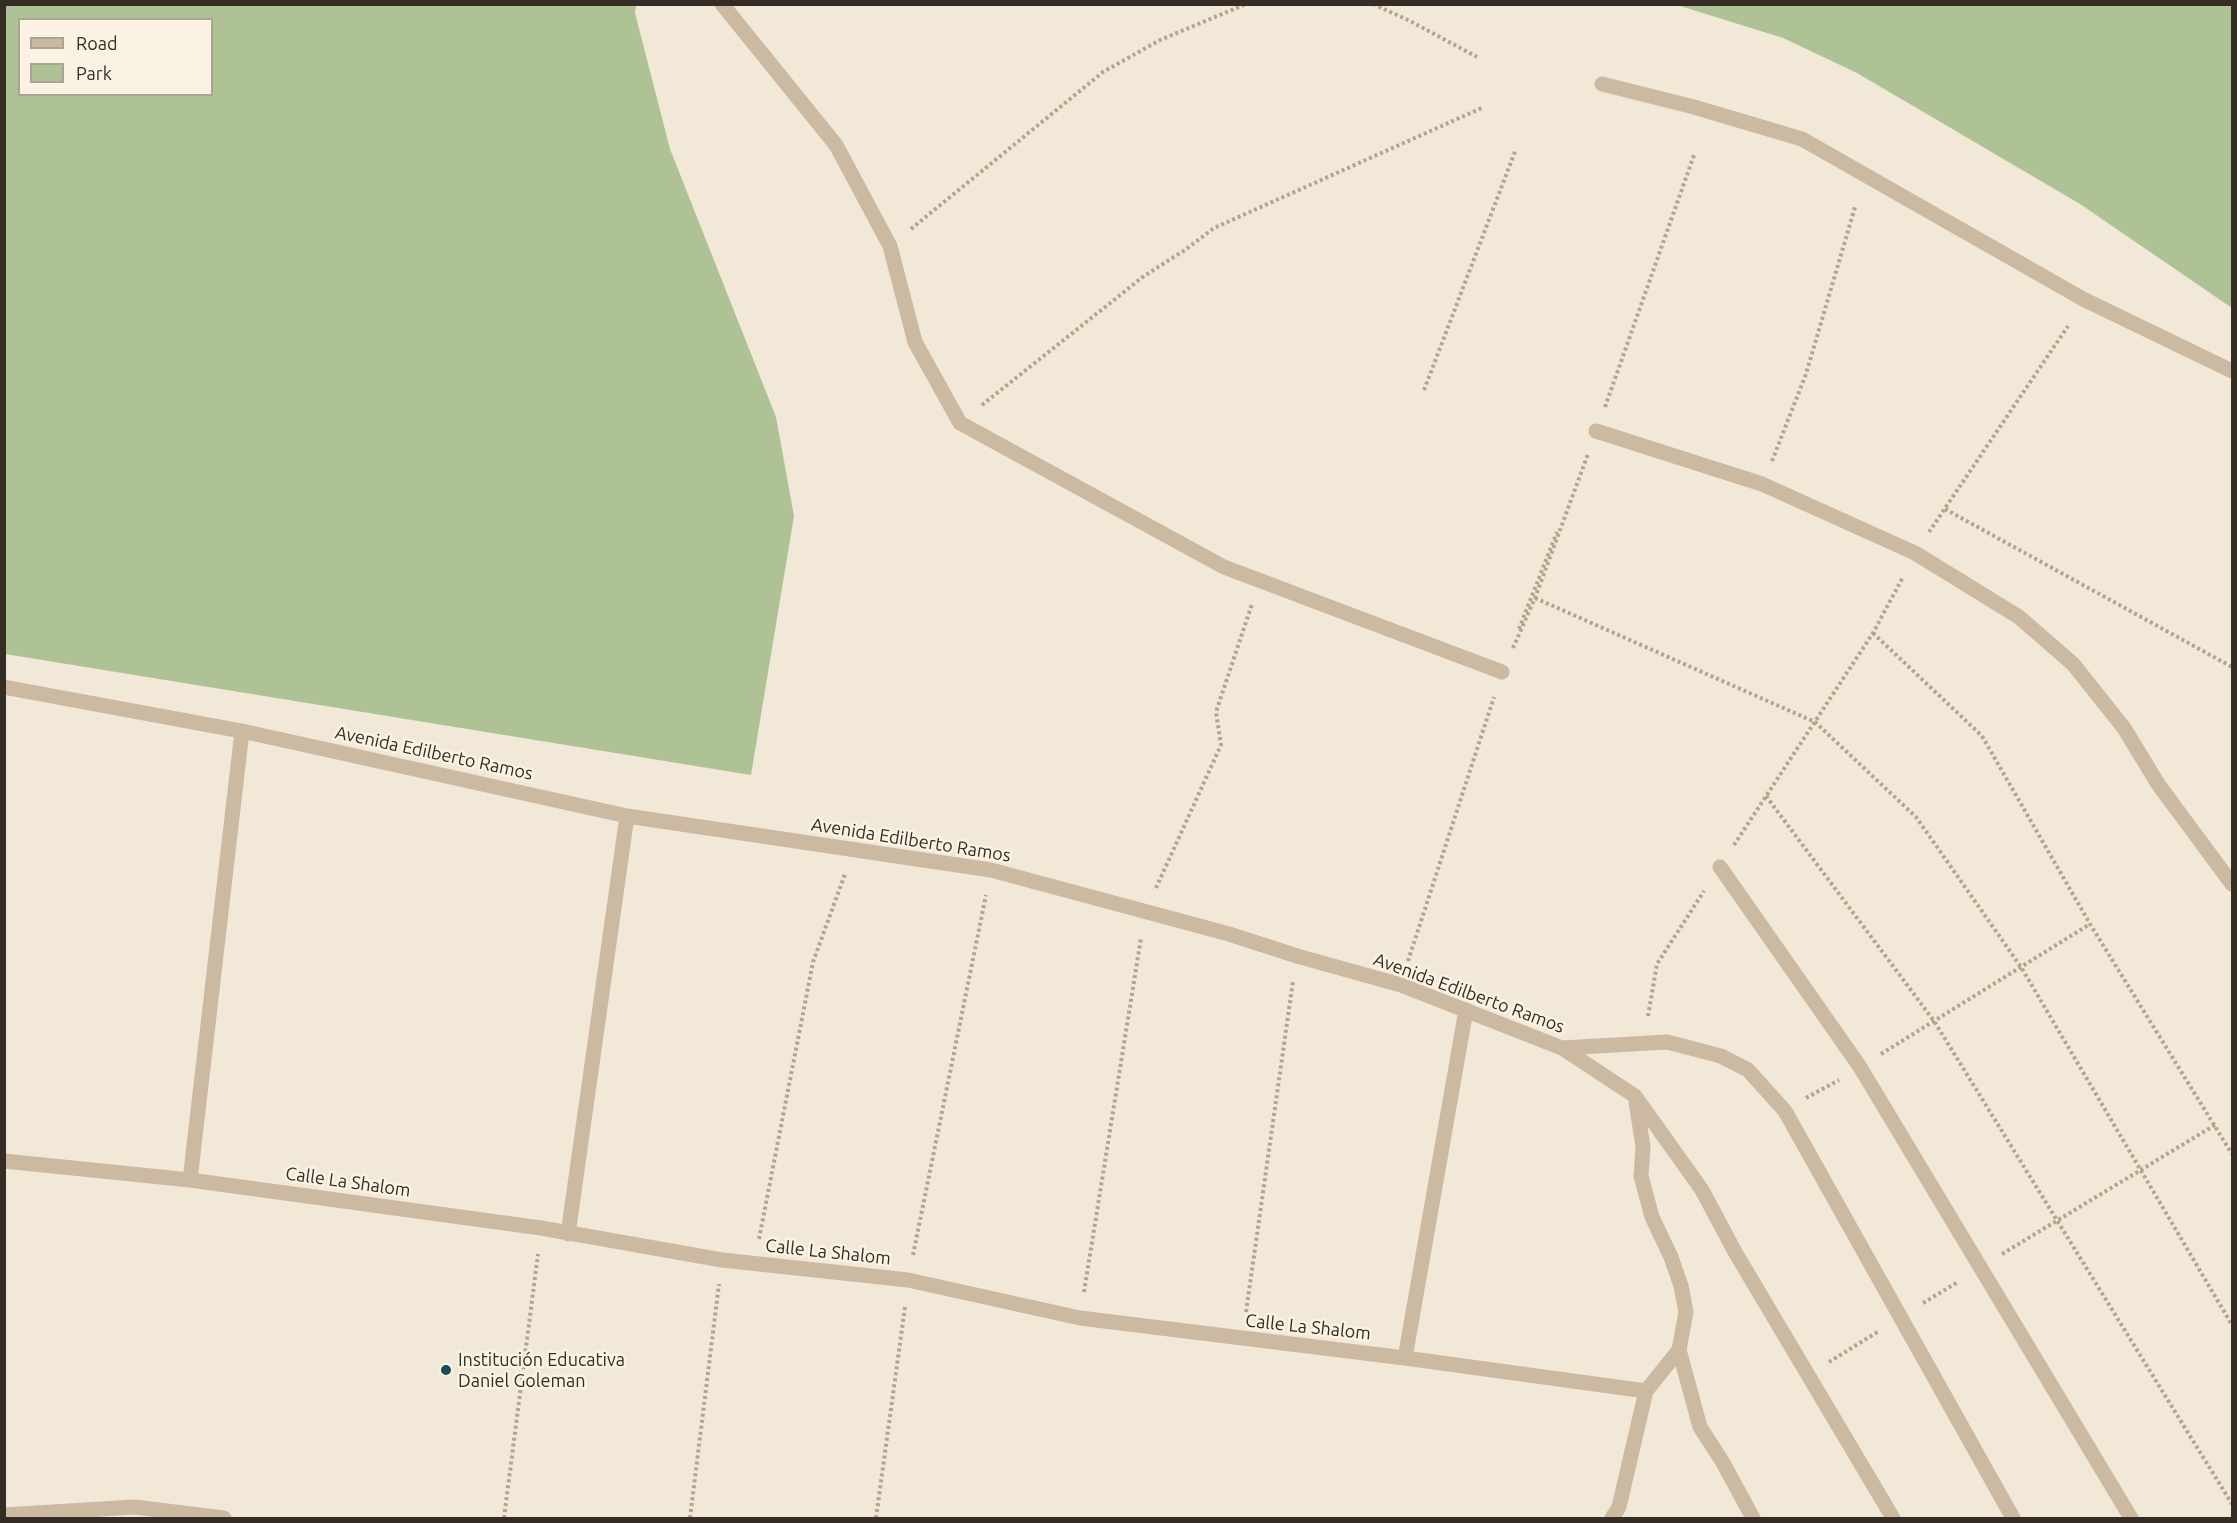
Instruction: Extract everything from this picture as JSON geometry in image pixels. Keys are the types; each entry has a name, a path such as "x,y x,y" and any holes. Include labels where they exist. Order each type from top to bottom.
{"street":[{"path":"722,4 836,146 890,246 915,342 960,423 1224,567 1502,672"},
{"path":"1602,84 1694,107 1802,140 2083,299 2232,371"},
{"path":"1596,431 1762,484 1916,553 2019,617 2073,664 2124,728 2158,784 2232,884"},
{"name":"Avenida Edilberto Ramos","path":"4,687 242,731 627,816 991,870 1229,934 1401,985 1562,1048 1635,1096 1702,1190 1735,1252 1893,1518"},
{"path":"190,1180 242,731"},
{"path":"568,1234 627,816"},
{"path":"1720,867 1860,1067 2131,1518"},
{"path":"1405,1358 1466,1010"},
{"path":"1562,1048 1667,1042 1721,1056 1748,1070 1785,1111 2013,1518"},
{"path":"1635,1096 1643,1147 1641,1176 1652,1217 1671,1257 1681,1286 1686,1312 1679,1350 1700,1426 1753,1518"},
{"name":"Calle La Shalom","path":"4,1161 190,1180 542,1228 722,1260 908,1280 1080,1318 1405,1358 1646,1391"},
{"path":"1612,1518 1618,1507 1646,1391 1679,1350"},
{"path":"4,1515 134,1507 224,1518"}],"path":[{"path":"890,246 1103,72 1160,40 1246,4"},
{"path":"1373,4 1477,57"},
{"path":"960,423 1144,276 1214,228 1484,107"},
{"path":"1424,390 1516,149"},
{"path":"1502,672 1535,598 1694,155"},
{"path":"1762,484 1806,374 1855,207"},
{"path":"1643,1043 1657,964 1873,633 1916,553 2068,326"},
{"path":"1401,985 1502,672 1596,431"},
{"path":"1945,509 2232,667"},
{"path":"1535,598 1815,722 1916,817 2020,967 2232,1325"},
{"path":"1873,633 1982,736 2090,924 2232,1154"},
{"path":"1766,796 1934,1021 2232,1503"},
{"path":"755,1263 813,962 853,850"},
{"path":"876,1518 908,1280 991,870"},
{"path":"1785,1111 2090,924"},
{"path":"1242,1339 1297,956"},
{"path":"1808,1375 2057,1219 2215,1125"},
{"path":"504,1518 542,1228"},
{"path":"690,1518 722,1260"}],"green space":[{"path":"4,5 636,5 635,13 670,149 776,417 794,516 751,775 5,654"},
{"path":"1677,5 2232,5 2232,308 2080,204 1857,73 1783,38"}],"place":[{"name":"Institución Educativa Daniel Goleman","path":"446,1370"}]}
